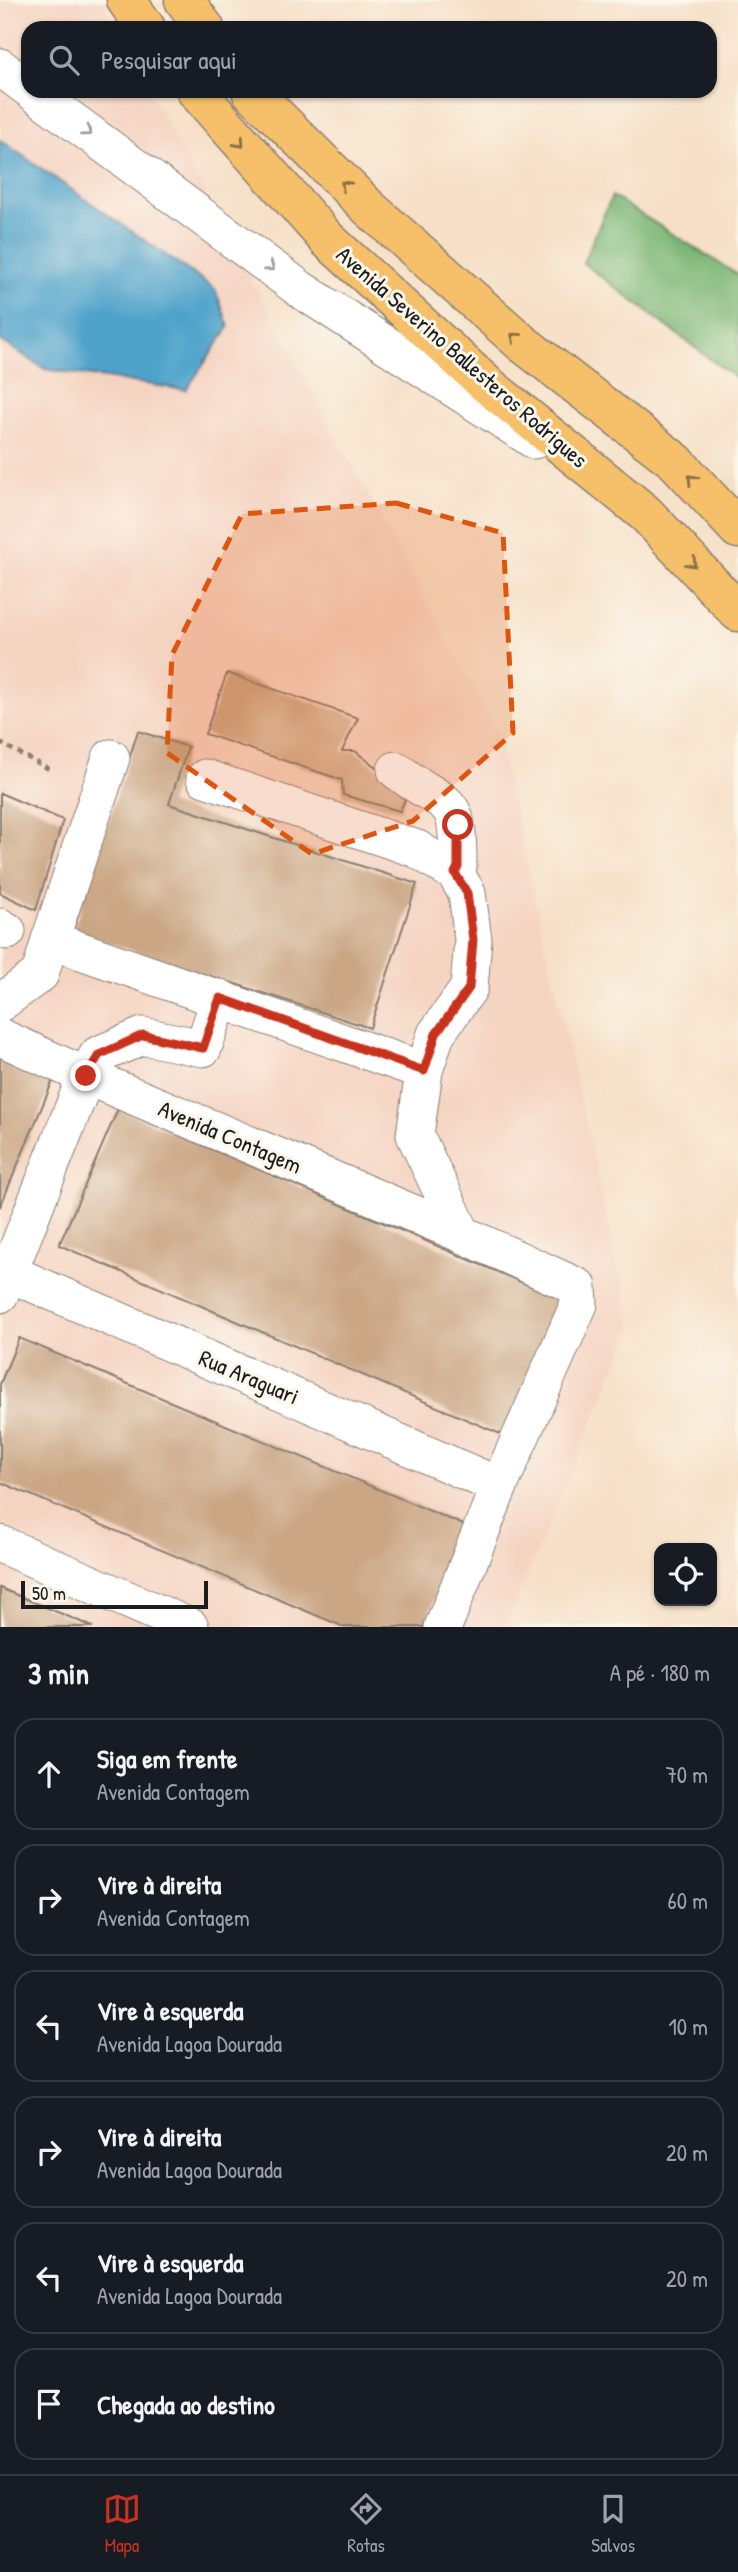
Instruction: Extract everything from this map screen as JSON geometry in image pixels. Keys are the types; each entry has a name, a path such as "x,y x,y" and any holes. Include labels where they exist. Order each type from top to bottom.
{"main road":[{"path":"126,0 141,21"},
{"path":"184,0 200,21"},
{"name":"Avenida Severino Ballesteros Rodrigues","path":"202,98 328,240 485,383 646,514 738,612"},
{"path":"258,98 369,208 522,343 676,462 738,529"}],"lane":[{"path":"0,67 21,82"},
{"path":"42,98 300,289 646,514"},
{"path":"0,1003 40,974 111,758"},
{"path":"397,770 451,805 458,825 458,867 455,873"},
{"path":"205,778 417,849 455,873 467,893 473,940 469,988 436,1034 424,1071 415,1135 462,1234"},
{"path":"50,940 424,1071"},
{"path":"3,1279 86,1076 99,1055 143,1035 203,1048 220,998"},
{"name":"Avenida Contagem","path":"0,1037 86,1076 462,1234 570,1281 578,1287 581,1296 499,1486 443,1627"},
{"name":"Rua Araguari","path":"3,1279 499,1486"},
{"path":"0,1544 190,1627"}],"path":[{"path":"0,743 51,770"}],"highlighted area":[{"path":"396,503 503,533 513,733 413,821 312,854 167,753 172,655 242,514"}],"shaded area":[{"path":"0,0 102,0 112,21 21,21 21,98 153,98 497,731 632,1329 505,1627 0,1627"}],"green space":[{"path":"612,196 738,275 738,380 583,263"}],"water":[{"path":"0,140 215,289 229,327 186,390 45,369 0,340"}],"building":[{"path":"227,673 358,718 342,751 355,751 408,792 400,811 343,795 342,780 205,734"},
{"path":"138,731 188,747 169,804 417,884 370,1028 73,931"},
{"path":"0,793 63,820 36,910 0,893"},
{"path":"0,1055 54,1078 0,1207"},
{"path":"118,1109 563,1300 505,1436 59,1245"},
{"path":"19,1338 466,1526 423,1627 344,1627 0,1482 0,1384"},
{"path":"0,1588 93,1627 0,1627"}],"route":[{"path":"86,1076 99,1055 143,1035 203,1048 220,998 424,1071 436,1034 469,988 473,940 467,893 455,873 458,867 458,825"}]}
